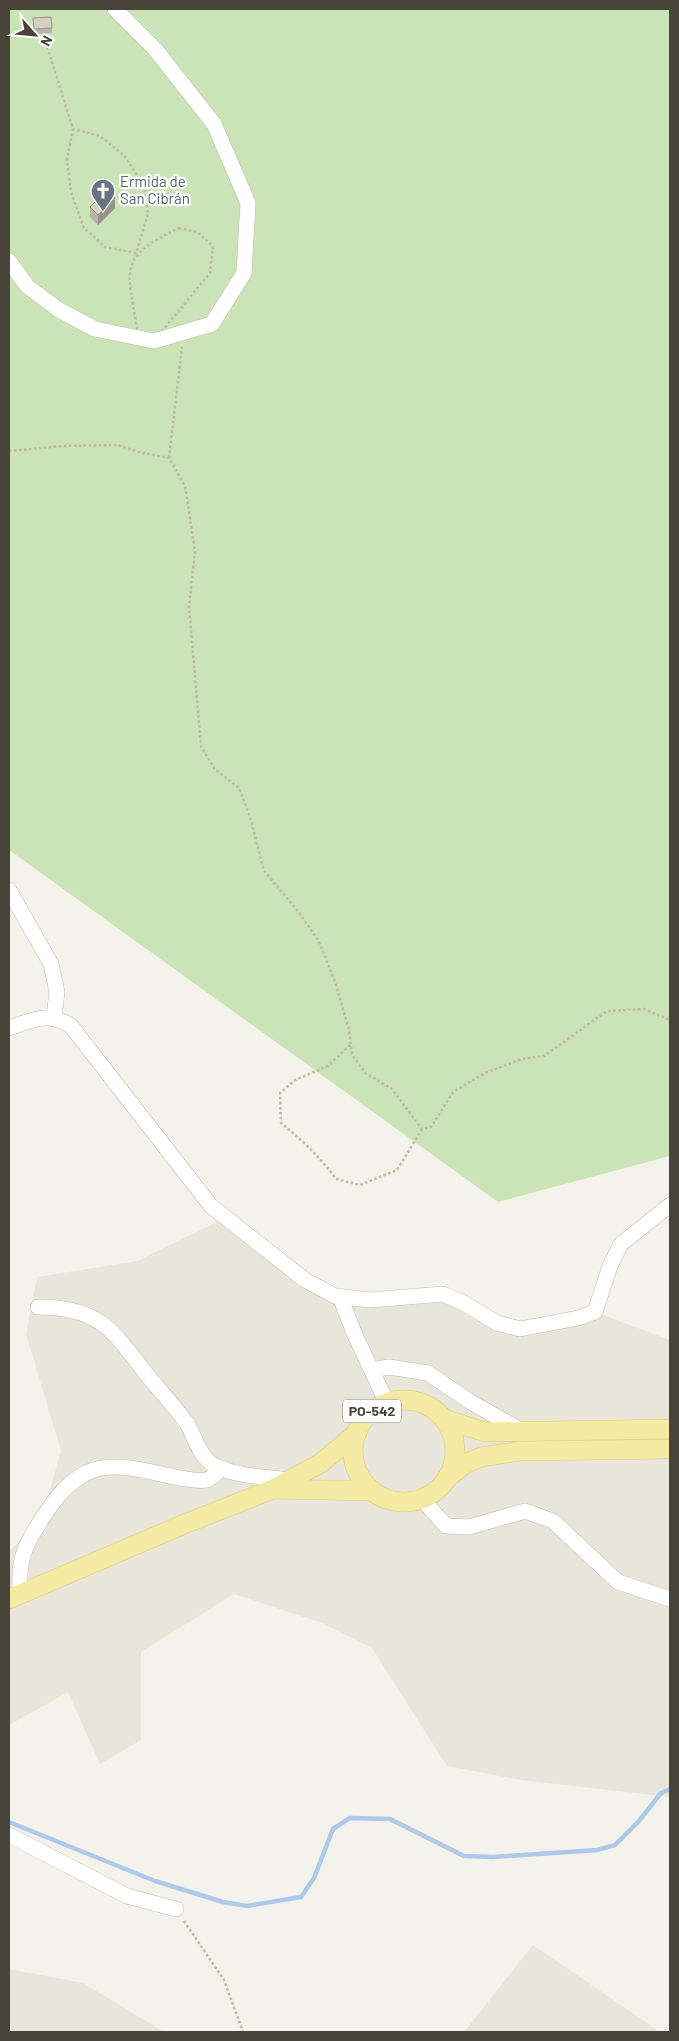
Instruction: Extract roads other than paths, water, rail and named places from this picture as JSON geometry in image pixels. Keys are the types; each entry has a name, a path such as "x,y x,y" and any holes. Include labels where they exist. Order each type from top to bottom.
{"main road":[{"name":"PO-542","path":"14,1597 281,1485 321,1463 356,1433 368,1414 387,1403 399,1400 418,1402 435,1410 444,1418 485,1432 520,1430 670,1430"},
{"path":"444,1418 452,1432 456,1448 454,1464 448,1478"},
{"name":"PO-542","path":"356,1433 353,1454 359,1474 372,1491"},
{"path":"422,1499 436,1491 448,1478 466,1464 481,1457 520,1451 670,1449"},
{"name":"PO-542","path":"281,1485 372,1491 388,1499 405,1502 422,1499"}],"street":[{"path":"9,261 27,286 59,310 95,329 154,341 212,324 244,274 248,203 214,124 155,49 115,9"},
{"path":"9,890 51,964 57,992 54,1017"},
{"path":"9,1028 40,1018 54,1017 71,1026 211,1206 305,1280 340,1297 370,1300 443,1294 462,1302 497,1323 520,1329 578,1318 595,1312 610,1266 621,1244 670,1205"},
{"path":"340,1297 387,1403"},
{"path":"38,1307 70,1309 94,1318 109,1328 176,1407 207,1460 222,1468 281,1485"},
{"path":"372,1370 389,1366 428,1373 469,1401 520,1430"},
{"path":"14,1597 21,1555 56,1498 71,1482 87,1472 110,1468 137,1470 196,1481 212,1477 222,1468"},
{"path":"422,1499 446,1526 469,1527 525,1511 553,1521 618,1582 670,1599"},
{"path":"9,1835 127,1896 176,1909"}],"waterway":[{"path":"9,1822 155,1881 223,1902 247,1906 301,1897 314,1878 333,1829 350,1818 390,1819 464,1856 493,1857 597,1850 615,1845 639,1821 661,1793 670,1789"}],"place":[{"name":"Ermida de San Cibrán","path":"103,212"}]}
